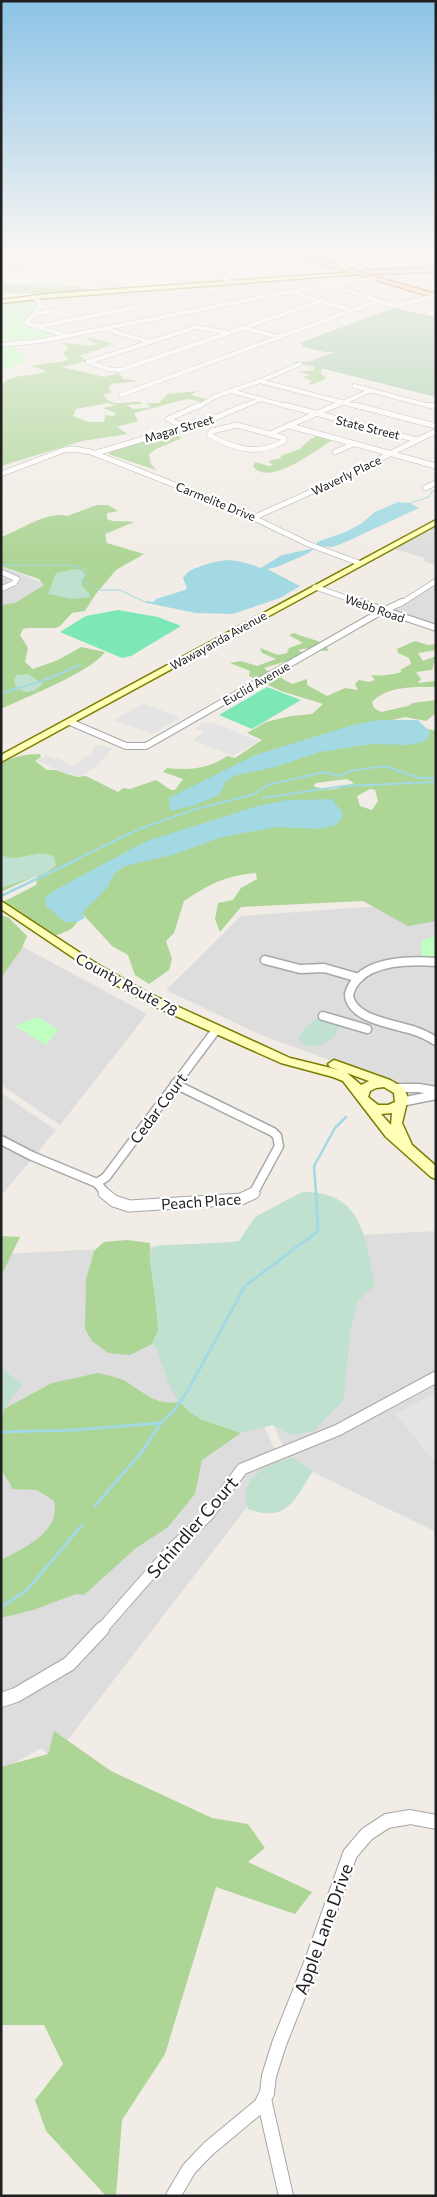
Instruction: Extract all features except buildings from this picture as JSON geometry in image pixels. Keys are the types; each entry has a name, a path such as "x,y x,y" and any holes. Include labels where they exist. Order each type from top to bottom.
{"street":[{"path":"88,362 102,358"},
{"path":"88,362 115,370 153,358"},
{"path":"121,395 223,358"},
{"path":"182,426 168,419 196,408 216,396 260,381 300,364"},
{"path":"260,381 436,426"},
{"path":"354,386 436,407"},
{"name":"State Street","path":"231,391 418,440"},
{"path":"272,433 282,437 284,441 256,452 208,434 214,430 237,425 272,433 369,391"},
{"name":"Magar Street","path":"96,453 217,417 261,399"},
{"path":"290,426 436,466"},
{"name":"Waverly Place","path":"255,517 436,431"},
{"path":"335,452 353,444"},
{"name":"Carmelite Drive","path":"1,474 70,450 96,453 255,517 308,544 359,564"},
{"path":"426,463 436,458"},
{"path":"426,488 436,483"},
{"name":"Wawayanda Avenue","path":"1,759 436,522"},
{"path":"1,572 15,578 16,581 1,589"},
{"name":"Euclid Avenue","path":"70,722 126,746 146,746 436,581"},
{"name":"Webb Road","path":"315,587 436,628"},
{"name":"County Route 78","path":"1,904 68,951 127,987 216,1030 304,1067 339,1073 352,1082 390,1136 409,1148"},
{"path":"265,960 300,969 324,968 359,978"},
{"path":"436,962 408,961 378,967 359,978 350,988 348,997 358,1011 417,1031 436,1041"},
{"path":"322,1016 367,1029"},
{"name":"Cedar Court","path":"98,1183 106,1177 216,1030"},
{"name":"County Route 78","path":"261,1049 339,1066 391,1086"},
{"name":"Peach Place","path":"98,1183 106,1196 115,1203 129,1206 242,1199 254,1194 279,1146 277,1136 273,1132 175,1084"},
{"path":"436,1090 391,1086 368,1086 364,1089 365,1101 385,1110 424,1096 436,1095"},
{"path":"391,1086 402,1094 396,1119 397,1128 409,1148 436,1174"},
{"path":"1,1140 32,1156 98,1183"},
{"name":"Schindler Court","path":"1,1700 16,1695 69,1664 172,1550 208,1515 242,1469 338,1430 436,1377"},
{"name":"Apple Lane Drive","path":"173,2196 189,2169 261,2105 279,2044 312,1961 350,1854 356,1844 368,1831 389,1820 411,1816 436,1822"},
{"name":"Apple Lane Drive","path":"264,2099 286,2196"}],"shaded area":[{"path":"436,526 436,565 423,561 425,558 394,549"},
{"path":"1,566 53,587 1,612"},
{"path":"436,584 436,626 393,612"},
{"path":"143,703 180,718 152,734 114,720"},
{"path":"205,722 209,724 212,722 259,741 233,756 193,740 204,732 195,728"},
{"path":"97,745 113,748 97,766 81,776 66,774 36,760 47,755 55,760 58,758 72,767 85,756 89,757 94,751 91,750"},
{"path":"436,902 436,1093 379,1078 261,1035 166,990 241,916"},
{"path":"1,935 147,1014 60,1125 1,1085"},
{"path":"1,1093 56,1130 1,1196"},
{"path":"436,1231 436,1532 290,1461 190,1244"},
{"path":"181,1245 281,1463 53,1759 41,1748 1,1771 1,1254"},
{"path":"436,1393 436,1464 395,1414"}],"green space":[{"path":"1,358 24,358 27,361 1,371"},
{"path":"67,358 82,358 87,361 62,367 105,377 118,373 124,379 139,381 111,384 108,389 113,392 104,395 111,402 116,403 141,402 142,404 126,405 134,409 151,407 146,403 159,403 168,394 198,391 191,395 206,399 204,402 187,399 134,413 138,421 117,427 128,434 82,441 1,466 1,386 11,378 35,375 46,371 32,366 69,360","holes":["108,403 116,405 103,408 116,413 114,416 105,415 104,422 88,422 73,416 76,409"]},
{"path":"320,358 436,358 436,397 304,364"},
{"path":"304,361 322,365 321,374 327,378 312,385 309,383 312,381 302,377 311,375 297,371 310,371 315,367 291,362"},
{"path":"173,431 183,433 176,435 182,438 149,454 151,464 156,470 108,454 113,450"},
{"path":"317,436 332,440 292,465 269,473 260,472 253,466 255,462 269,466 273,465 268,461 282,458 280,456 300,449 309,440"},
{"path":"97,505 108,505 118,511 107,513 107,519 134,522 105,534 107,543 144,554 116,570 95,595 85,611 72,613 60,626 55,628 27,628 23,629 20,635 28,648 25,662 33,669 58,660 81,647 105,652 86,668 72,676 1,709 1,605 15,603 44,585 39,579 1,566 1,537 43,518 59,515 67,516"},
{"path":"75,569 81,570 85,574 81,585 89,593 90,597 73,599 48,594 56,573"},
{"path":"118,610 158,617 181,626 131,656 122,658 60,632 86,616"},
{"path":"294,633 319,642 327,646 328,651 298,650 308,656 296,665 287,661 264,668 272,674 283,676 281,678 292,684 307,679 307,685 327,696 345,688 358,690 355,684 359,680 369,682 375,680 371,675 402,672 400,670 411,664 409,658 398,653 397,649 415,641 428,645 436,644 436,650 418,653 423,661 436,656 432,670 416,672 421,679 418,683 436,681 436,687 402,688 386,692 372,702 374,708 381,712 408,706 413,703 436,700 436,713 426,721 405,717 392,720 436,731 436,776 433,777 436,781 436,921 408,926 363,901 241,907 220,932 215,919 218,903 233,900 241,888 257,879 256,873 235,876 210,885 184,901 174,933 166,941 172,959 169,970 149,984 135,975 128,955 112,946 79,910 65,922 77,922 73,927 54,936 3,902 36,885 38,875 1,892 1,763 20,756 40,754 41,757 35,761 47,770 56,770 77,777 86,776 118,792 123,788 130,789 156,780 171,790 175,790 183,779 163,772 167,768 198,768 227,756 235,758 262,740 247,733 266,722 291,716 312,714 323,704 281,691 249,676 250,671 230,663 241,661 257,666 276,659 262,653 260,648 278,655 287,653 289,648 303,643 289,635","holes":["347,779 354,783 330,789 313,786 316,783","370,789 375,790 378,801 372,810 360,806 357,796"]},
{"path":"28,674 43,684 34,691 25,692 16,687 14,679 17,675"},
{"path":"267,687 301,700 252,729 219,715"},
{"path":"1,854 14,858 34,854 47,854 54,857 56,865 46,873 1,888"},
{"path":"1,915 9,918 27,936 22,948 1,978"},
{"path":"436,935 436,959 422,957 421,941"},
{"path":"325,1015 339,1022 335,1035 324,1044 310,1046 304,1044 299,1039 303,1031 313,1021"},
{"path":"38,1017 58,1030 46,1045 15,1026"},
{"path":"302,1192 322,1194 338,1199 349,1208 358,1220 368,1250 375,1285 358,1301 350,1332 344,1400 314,1431 291,1435 273,1425 241,1433 202,1420 179,1402 170,1387 156,1348 152,1344 158,1330 149,1255 155,1246 239,1241 255,1217"},
{"path":"1,1236 20,1237 1,1276"},
{"path":"127,1240 150,1243 151,1264 158,1309 158,1330 152,1344 130,1355 108,1353 92,1341 85,1329 86,1280 94,1251 104,1242"},
{"path":"1,1368 22,1384 4,1409 1,1422"},
{"path":"98,1373 125,1381 157,1400 171,1403 179,1402 201,1417 241,1433 202,1460 195,1494 167,1528 136,1548 84,1595 76,1594 33,1610 1,1618 1,1560 39,1538 52,1522 55,1512 54,1501 37,1490 12,1489 2,1471 1,1438 4,1409 52,1383"},
{"path":"292,1457 313,1471 294,1500 281,1511 272,1513 261,1513 248,1509 246,1498 247,1489 251,1481 257,1474 273,1464"},
{"path":"54,1731 111,1771 212,1818 248,1824 265,1848 248,1862 312,1892 295,1914 216,1887 165,2054 122,2120 116,2196 106,2196 46,2131 35,2100 63,2064 44,2025 1,2025 1,1767 48,1754"}],"water":[{"path":"398,502 410,503 419,508 341,544 332,547 317,546 317,542 348,531 362,523 375,512"},
{"path":"315,548 307,554 277,567 267,569 300,586 280,598 233,614 196,613 152,604 156,599 185,590 187,588 183,578 188,572 208,564 230,560 261,568 282,555"},
{"path":"378,720 418,720 430,732 429,737 423,742 409,745 371,744 320,752 275,767 233,776 225,783 219,795 195,805 172,811 170,809 169,798 255,755 353,725"},
{"path":"332,799 343,814 341,820 335,825 319,829 277,827 222,837 172,855 125,866 115,873 107,888 82,913 85,918 77,922 65,922 46,906 45,898 52,892 150,840 261,805 288,800"}],"waterway":[{"path":"410,503 429,497 432,491 436,491"},
{"path":"1,565 70,565 86,569 85,576 80,580 100,590 120,590 145,602 153,603 147,602"},
{"path":"1,693 42,681 80,665"},
{"path":"75,860 139,829 196,809 255,794 267,785 325,772 338,776 355,770 385,766 419,778 436,778"},
{"path":"262,798 343,786 436,782"},
{"path":"1,896 78,859"},
{"path":"316,1194 314,1166 335,1128 346,1117"},
{"path":"161,1423 173,1412 187,1392 245,1286 318,1231 316,1193"},
{"path":"1,1432 73,1430 161,1423"},
{"path":"95,1506 144,1449 161,1423"},
{"path":"1,1607 27,1590 82,1525"}]}
